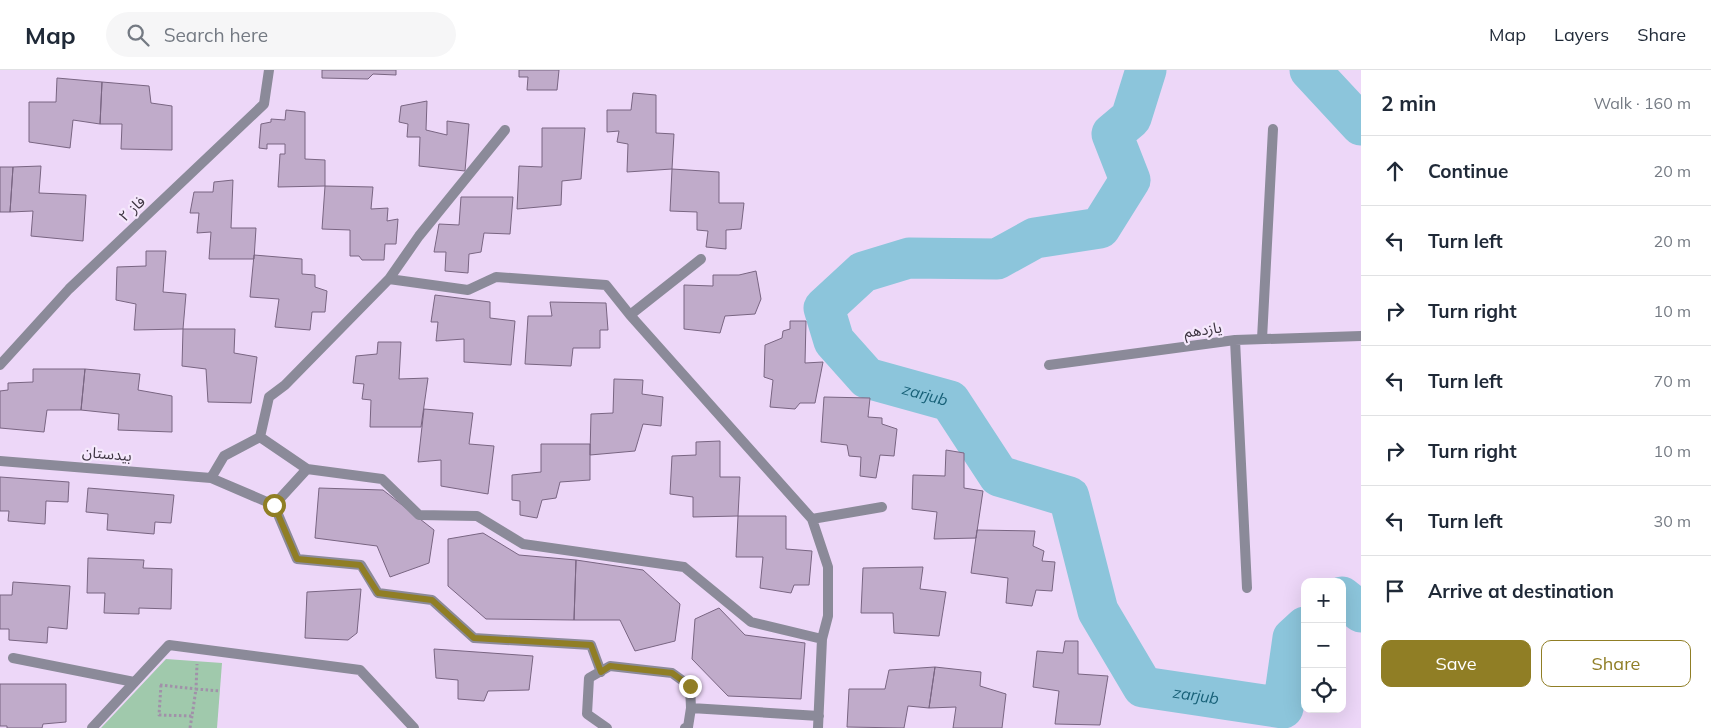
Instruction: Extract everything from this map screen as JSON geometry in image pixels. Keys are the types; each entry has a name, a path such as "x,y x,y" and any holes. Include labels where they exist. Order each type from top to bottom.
{"street":[{"name":"فاز ۲","path":"0,364 68,289 264,104 269,70"},
{"path":"1262,339 1273,129"},
{"path":"211,478 224,456 260,437 270,397 388,279 419,236 504,130"},
{"path":"630,315 701,258"},
{"path":"388,279 468,290 496,277 606,285 630,315 812,519 828,567 828,616 822,639 818,728"},
{"name":"یازدهم","path":"1050,365 1235,340 1361,336"},
{"path":"1235,340 1247,588"},
{"path":"260,437 307,469 382,478 419,516 477,516 523,544 684,567 750,622 822,639"},
{"name":"بیدستان","path":"0,461 211,478 274,505"},
{"path":"307,469 274,505 297,559 360,565 378,593 432,600 474,638 591,645 601,672"},
{"path":"812,519 882,508"},
{"path":"92,728 169,645 360,670 414,728"},
{"path":"13,658 134,682"},
{"path":"607,728 587,714 589,678 610,666 672,673 690,686 688,727 685,728"},
{"path":"690,708 819,716"}],"path":[{"path":"190,728 196,689 198,649"},
{"path":"134,682 220,691"},
{"path":"161,685 159,714 192,716"}],"green space":[{"path":"166,659 222,663 217,728 101,728"}],"building":[{"path":"322,70 396,70 396,75 373,74 368,79 322,78"},
{"path":"519,70 559,70 557,90 527,90 528,77 519,77"},
{"path":"57,78 102,82 100,124 73,120 70,148 29,142 29,102 56,102"},
{"path":"102,82 149,86 151,103 172,106 172,150 121,149 122,124 100,124"},
{"path":"633,93 656,95 656,133 674,134 672,169 627,172 628,144 617,142 619,131 607,132 607,110 631,110"},
{"path":"427,101 426,130 447,135 447,121 469,124 465,171 419,166 420,137 407,137 408,124 399,122 401,106"},
{"path":"286,110 305,112 305,159 325,160 325,186 278,187 280,154 285,154 285,144 267,144 267,149 259,148 261,124 271,122 271,119 285,120"},
{"path":"542,128 585,128 581,179 562,181 561,205 517,209 519,166 542,167"},
{"path":"41,166 39,193 86,195 83,241 31,236 33,211 10,212 13,167"},
{"path":"0,167 13,167 10,212 0,212"},
{"path":"672,169 719,172 719,203 744,203 741,229 726,230 726,249 706,247 708,231 697,230 697,212 670,211"},
{"path":"233,180 231,228 256,228 254,259 209,259 211,232 197,233 199,213 190,213 194,192 213,192 214,182"},
{"path":"325,186 373,187 371,209 388,208 387,221 398,219 396,244 385,244 384,260 362,260 359,256 350,256 350,230 322,229"},
{"path":"461,197 513,197 510,234 484,233 481,252 469,254 468,273 445,271 446,252 434,252 439,224 459,225"},
{"path":"146,251 166,251 163,292 186,294 183,329 134,330 136,304 116,300 117,267 146,266"},
{"path":"254,255 302,259 302,274 315,275 315,287 327,291 325,312 312,312 310,330 275,327 279,299 250,297"},
{"path":"756,271 761,299 755,314 725,316 720,333 684,329 684,285 713,286 713,275 739,275"},
{"path":"435,295 490,302 490,318 515,321 511,365 464,362 464,339 436,341 438,322 431,322"},
{"path":"550,302 606,303 608,330 600,330 600,348 573,348 571,366 525,364 528,316 552,316"},
{"path":"790,321 806,321 805,363 823,362 815,403 800,403 795,409 770,407 773,380 764,377 765,345 782,338 783,331 790,329"},
{"path":"183,329 235,329 234,353 257,357 251,403 208,402 206,369 182,366"},
{"path":"378,342 401,342 399,379 428,378 421,427 370,427 371,400 362,399 364,384 353,383 356,356 377,354"},
{"path":"33,369 85,369 81,410 47,410 44,432 0,428 0,391 8,390 8,383 33,382"},
{"path":"85,369 140,374 138,390 172,396 172,432 118,430 119,414 81,410"},
{"path":"614,379 643,380 642,394 663,397 661,426 643,424 635,451 590,455 591,414 613,413"},
{"path":"824,397 870,398 868,417 882,418 882,424 897,429 894,456 880,455 876,478 860,476 861,457 849,456 847,445 821,442"},
{"path":"424,409 473,413 469,444 494,446 488,494 441,486 441,460 418,462"},
{"path":"720,441 720,477 740,477 738,516 693,517 693,497 670,494 672,456 696,455 696,442"},
{"path":"541,444 590,444 590,480 560,482 556,498 542,500 537,518 520,515 520,501 512,500 512,475 541,472"},
{"path":"946,450 964,453 964,488 983,491 976,538 934,539 937,512 912,509 913,475 945,476"},
{"path":"0,477 69,482 68,502 46,501 45,524 8,521 9,511 0,511"},
{"path":"88,488 174,495 171,523 155,522 154,534 107,530 108,514 86,512"},
{"path":"319,488 383,490 434,530 429,563 390,577 377,546 315,538"},
{"path":"738,516 786,516 786,549 812,551 809,585 794,585 791,593 760,588 763,557 736,557"},
{"path":"977,530 1035,531 1033,546 1044,551 1042,561 1055,562 1052,591 1036,590 1032,606 1006,603 1008,578 971,573"},
{"path":"483,533 519,555 576,560 574,620 486,619 448,586 448,539"},
{"path":"88,558 144,560 143,568 172,569 171,609 139,608 139,614 104,613 105,593 87,593"},
{"path":"576,560 643,570 680,604 675,641 635,651 620,620 574,620"},
{"path":"923,567 920,589 946,592 939,636 894,633 893,613 861,613 863,568"},
{"path":"13,582 70,586 67,629 48,627 47,643 9,640 9,629 0,629 0,595 12,595"},
{"path":"361,589 357,633 348,640 305,638 307,592"},
{"path":"719,608 745,635 805,643 801,699 728,696 692,659 695,619"},
{"path":"1065,641 1078,641 1078,674 1108,676 1100,725 1055,724 1059,691 1033,687 1037,651 1063,653"},
{"path":"434,649 533,656 529,690 488,691 484,701 458,699 458,680 436,678"},
{"path":"935,667 929,708 908,706 904,728 847,727 849,689 885,689 889,670"},
{"path":"935,667 981,672 980,686 1006,694 1002,728 953,728 956,707 929,708"},
{"path":"0,684 66,684 66,722 43,724 42,728 7,728 7,726 0,726"}],"waterway":[{"name":"zarjub","path":"1146,70 1131,118 1112,134 1130,180 1100,228 1035,238 997,259 909,258 863,272 824,308 834,341 867,378 950,401 999,476 1069,497 1098,611 1143,687 1283,708 1293,638 1301,631"},
{"name":"zarjub","path":"1310,70 1361,125"},
{"name":"zarjub","path":"1346,600 1361,612"}],"route":[{"path":"274,505 297,559 360,565 378,593 432,600 474,638 591,645 601,672 610,666 672,673 690,686"}]}
